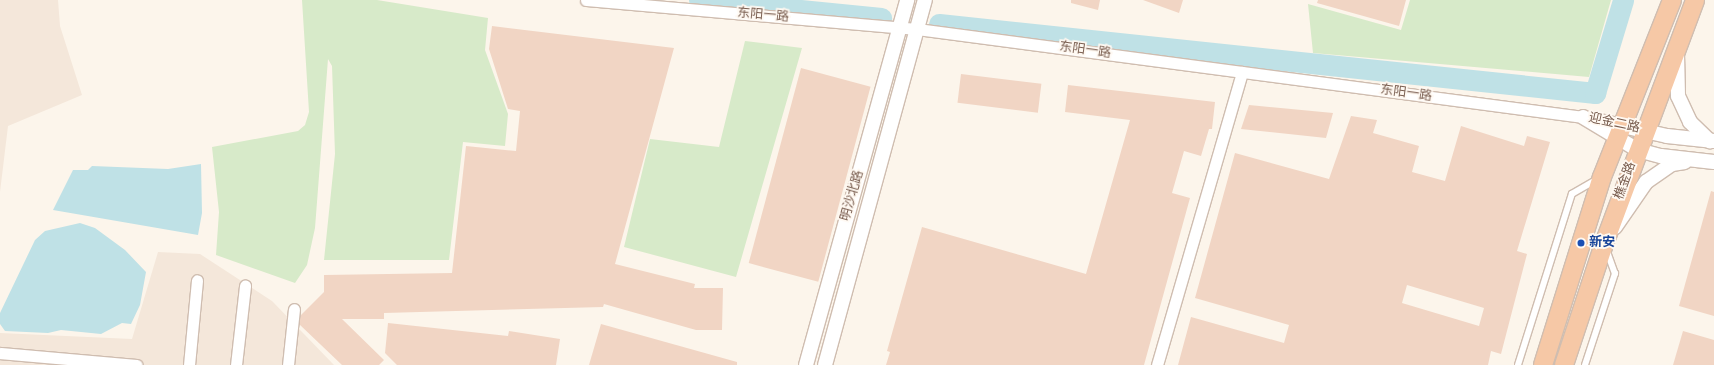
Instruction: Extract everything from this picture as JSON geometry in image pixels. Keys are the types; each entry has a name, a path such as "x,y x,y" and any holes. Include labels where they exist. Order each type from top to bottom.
{"highway":[{"name":"樵金路","path":"1543,365 1602,177 1672,0"},
{"name":"樵金路","path":"1564,365 1604,244 1694,0"}],"street":[{"name":"东阳一路","path":"586,0 917,29 1583,117"},
{"name":"明沙北路","path":"806,365 907,0"},
{"name":"明沙北路","path":"825,365 925,0"},
{"path":"1677,48 1678,96 1690,122 1712,141"},
{"path":"1157,365 1242,72"},
{"name":"迎金二路","path":"1583,117 1619,133 1638,150 1714,162"},
{"name":"迎金二路","path":"1619,133 1645,131 1712,141"},
{"path":"1604,244 1646,182 1672,164 1697,160"},
{"path":"189,365 197,280"},
{"path":"236,365 245,286"},
{"path":"288,365 294,309"},
{"path":"0,353 42,361 136,365"}],"lane":[{"path":"1518,365 1572,194 1602,177"},
{"path":"1585,365 1615,274 1604,244"}],"shaded area":[{"path":"0,0 58,0 60,26 82,95 8,126 0,192"},
{"path":"158,252 200,254 272,301 334,365 0,365 0,333 132,339"}],"green space":[{"path":"302,0 377,0 488,18 485,50 508,114 505,146 463,142 449,260 324,260 335,154 332,66 328,59 315,228 307,265 295,283 216,255 219,212 212,147 298,131 305,125 309,112"},
{"path":"1410,0 1611,0 1589,77 1313,53 1308,4 1401,30"},
{"path":"745,41 802,48 736,277 624,247 650,139 719,147"}],"water":[{"path":"201,164 202,213 198,235 53,210 73,170 88,170 92,166 168,169"},
{"path":"80,223 95,228 125,250 146,272 140,305 131,324 122,323 101,334 61,330 48,333 5,331 0,324 0,313 35,240 45,231"}],"building":[{"path":"1071,0 1100,0 1098,10 1071,3"},
{"path":"1143,0 1183,0 1179,13"},
{"path":"1318,0 1406,0 1399,26 1317,3"},
{"path":"492,26 674,48 615,264 695,284 694,288 723,288 722,330 696,330 604,304 603,307 384,313 384,319 342,319 384,360 379,365 342,365 299,324 300,316 324,292 324,275 452,273 466,146 516,151 520,111 508,109 489,49"},
{"path":"801,68 871,87 818,282 749,263"},
{"path":"961,74 1041,84 1038,113 957,103"},
{"path":"1068,85 1215,102 1212,129 1209,129 1201,156 1184,151 1172,193 1190,198 1144,365 886,365 890,352 887,351 922,227 1086,274 1130,120 1065,112"},
{"path":"1249,105 1333,113 1326,138 1241,129"},
{"path":"1351,116 1377,120 1373,133 1419,146 1412,172 1445,181 1461,126 1524,146 1527,136 1550,142 1517,251 1527,254 1501,354 1491,351 1488,365 1178,365 1191,317 1284,343 1289,325 1195,298 1235,153 1329,179","holes":["1407,285 1484,308 1479,326 1402,303"]},
{"path":"1711,191 1714,192 1714,316 1679,306"},
{"path":"388,323 508,336 509,331 560,339 556,365 397,365 385,353"},
{"path":"601,324 737,362 737,365 589,365"},
{"path":"1683,331 1714,340 1714,365 1673,365"}],"waterway":[{"path":"699,0 881,18"},
{"path":"939,24 1595,93 1623,0"}],"place":[{"name":"新安","path":"1581,243"}]}
